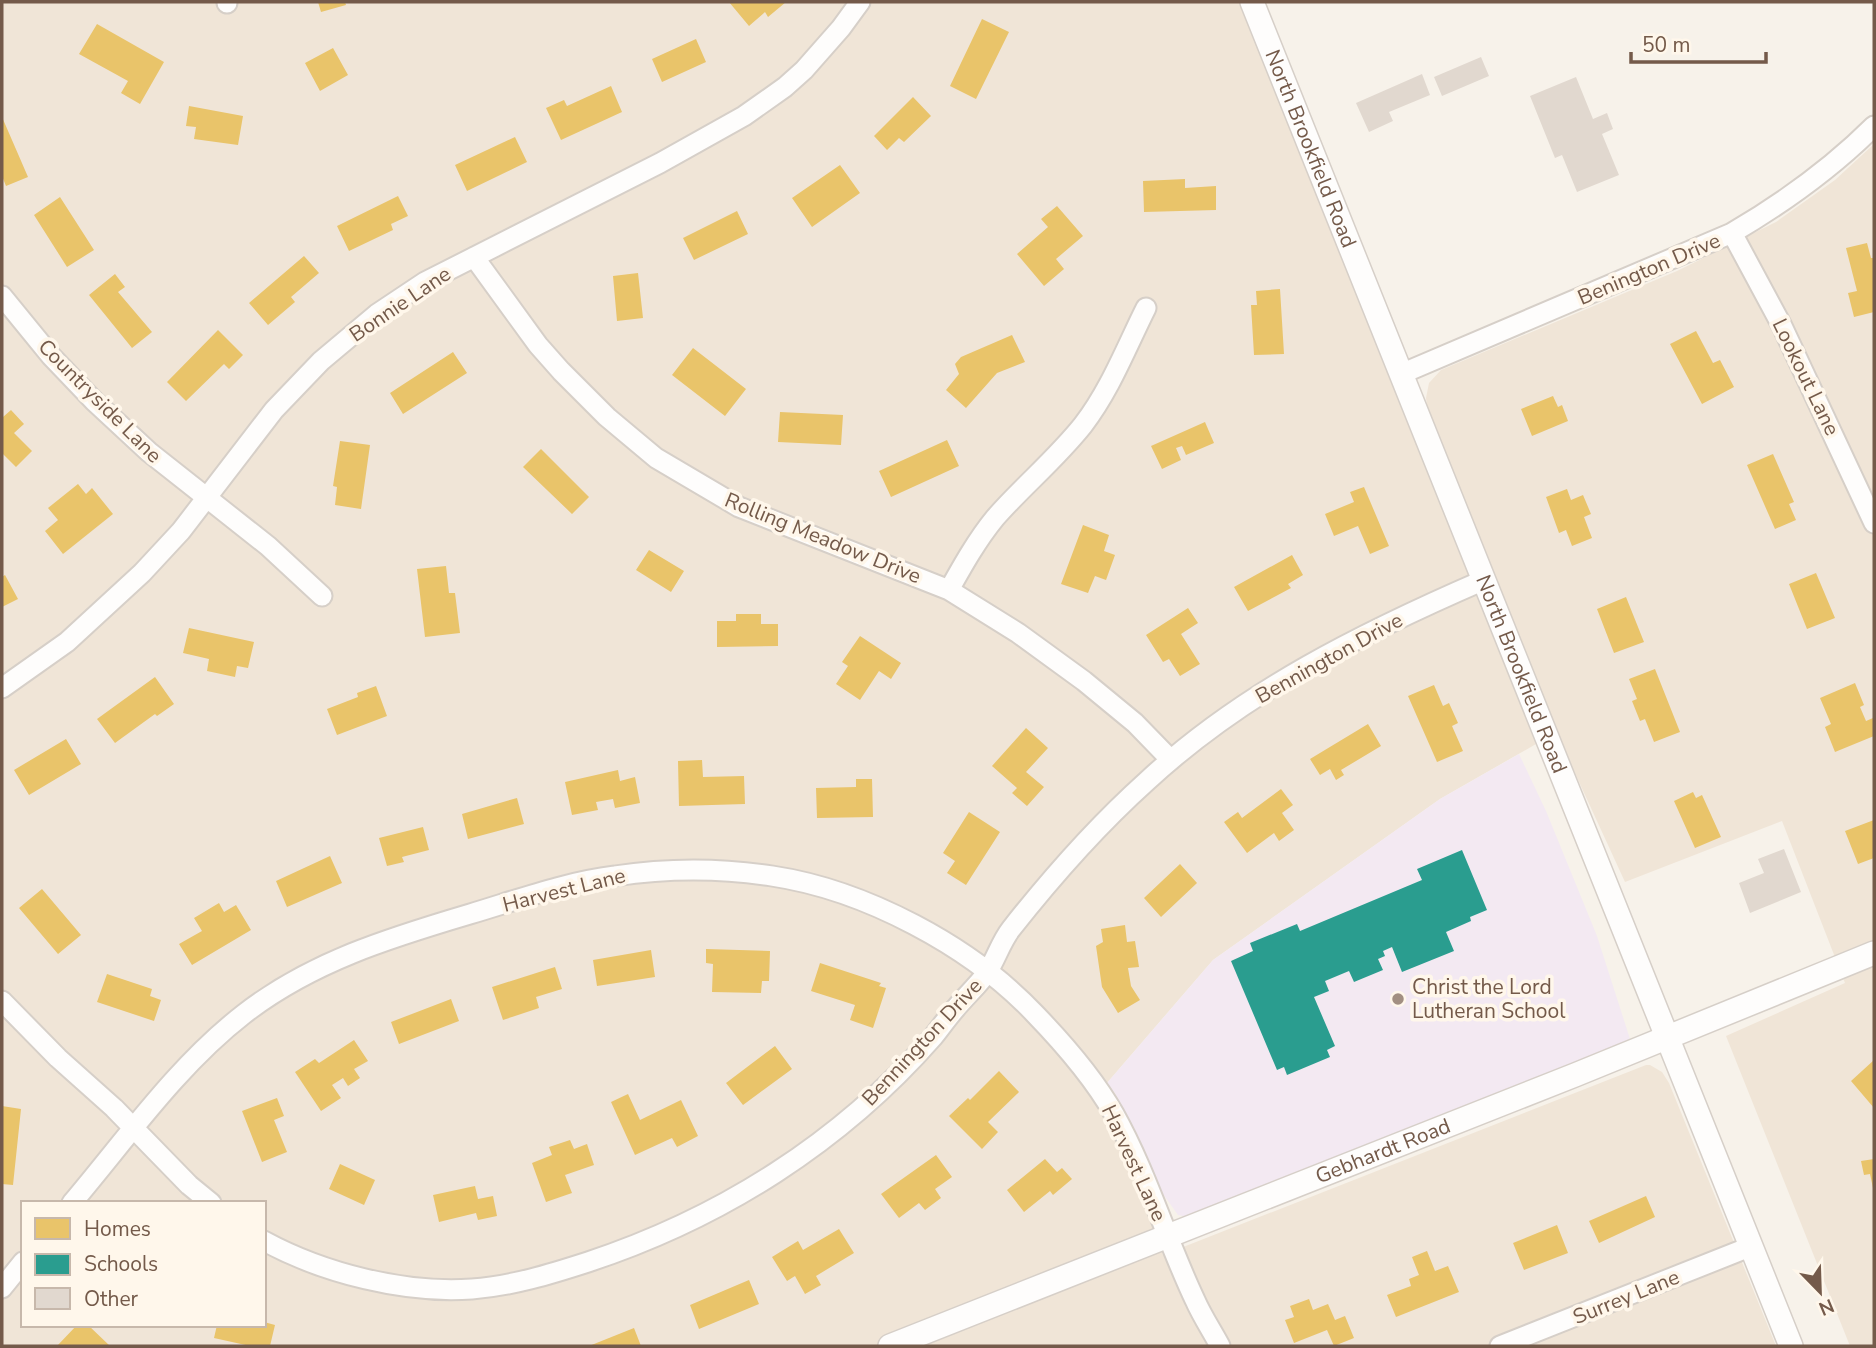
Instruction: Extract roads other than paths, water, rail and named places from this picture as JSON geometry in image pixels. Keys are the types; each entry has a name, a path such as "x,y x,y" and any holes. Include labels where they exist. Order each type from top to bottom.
{"street":[{"name":"Bonnie Lane","path":"2,688 67,642 118,597 181,531 274,410 321,361 377,314 425,282 660,163 744,116 804,70 842,28 860,2"},
{"name":"North Brookfield Road","path":"1252,2 1791,1346"},
{"name":"Benington Drive","path":"1401,374 1732,233 1823,172 1874,126"},
{"name":"Lookout Lane","path":"1732,233 1782,326 1874,523"},
{"name":"Rolling Meadow Drive","path":"474,257 523,325 561,371 607,417 656,457 739,507 949,590 1018,633 1084,681 1135,723 1171,760"},
{"name":"Countryside Lane","path":"2,296 51,356 94,401 149,452 268,546 322,596"},
{"path":"949,590 995,517 1065,446 1096,407 1112,381 1146,308"},
{"name":"Bennington Drive","path":"266,1242 309,1263 388,1283 469,1289 538,1277 636,1246 692,1221 769,1179 841,1126 878,1094 933,1037 988,972 1009,932 1061,869 1145,782 1171,760 1239,708 1335,650 1484,580"},
{"name":"Harvest Lane","path":"74,1201 158,1097 214,1040 244,1015 305,974 339,958 412,931 611,876 654,871 729,871 775,876 856,899 891,914 961,953 1032,1010 1090,1077 1112,1112 1137,1158 1195,1301 1220,1346"},
{"name":"Gebhardt Road","path":"890,1346 1169,1237 1874,953"},
{"path":"2,1001 189,1185 209,1201"},
{"name":"Surrey Lane","path":"1500,1346 1752,1246"},
{"path":"2,1288 21,1264"}],"place":[{"name":"Christ the Lord Lutheran School","path":"1398,999"}]}
